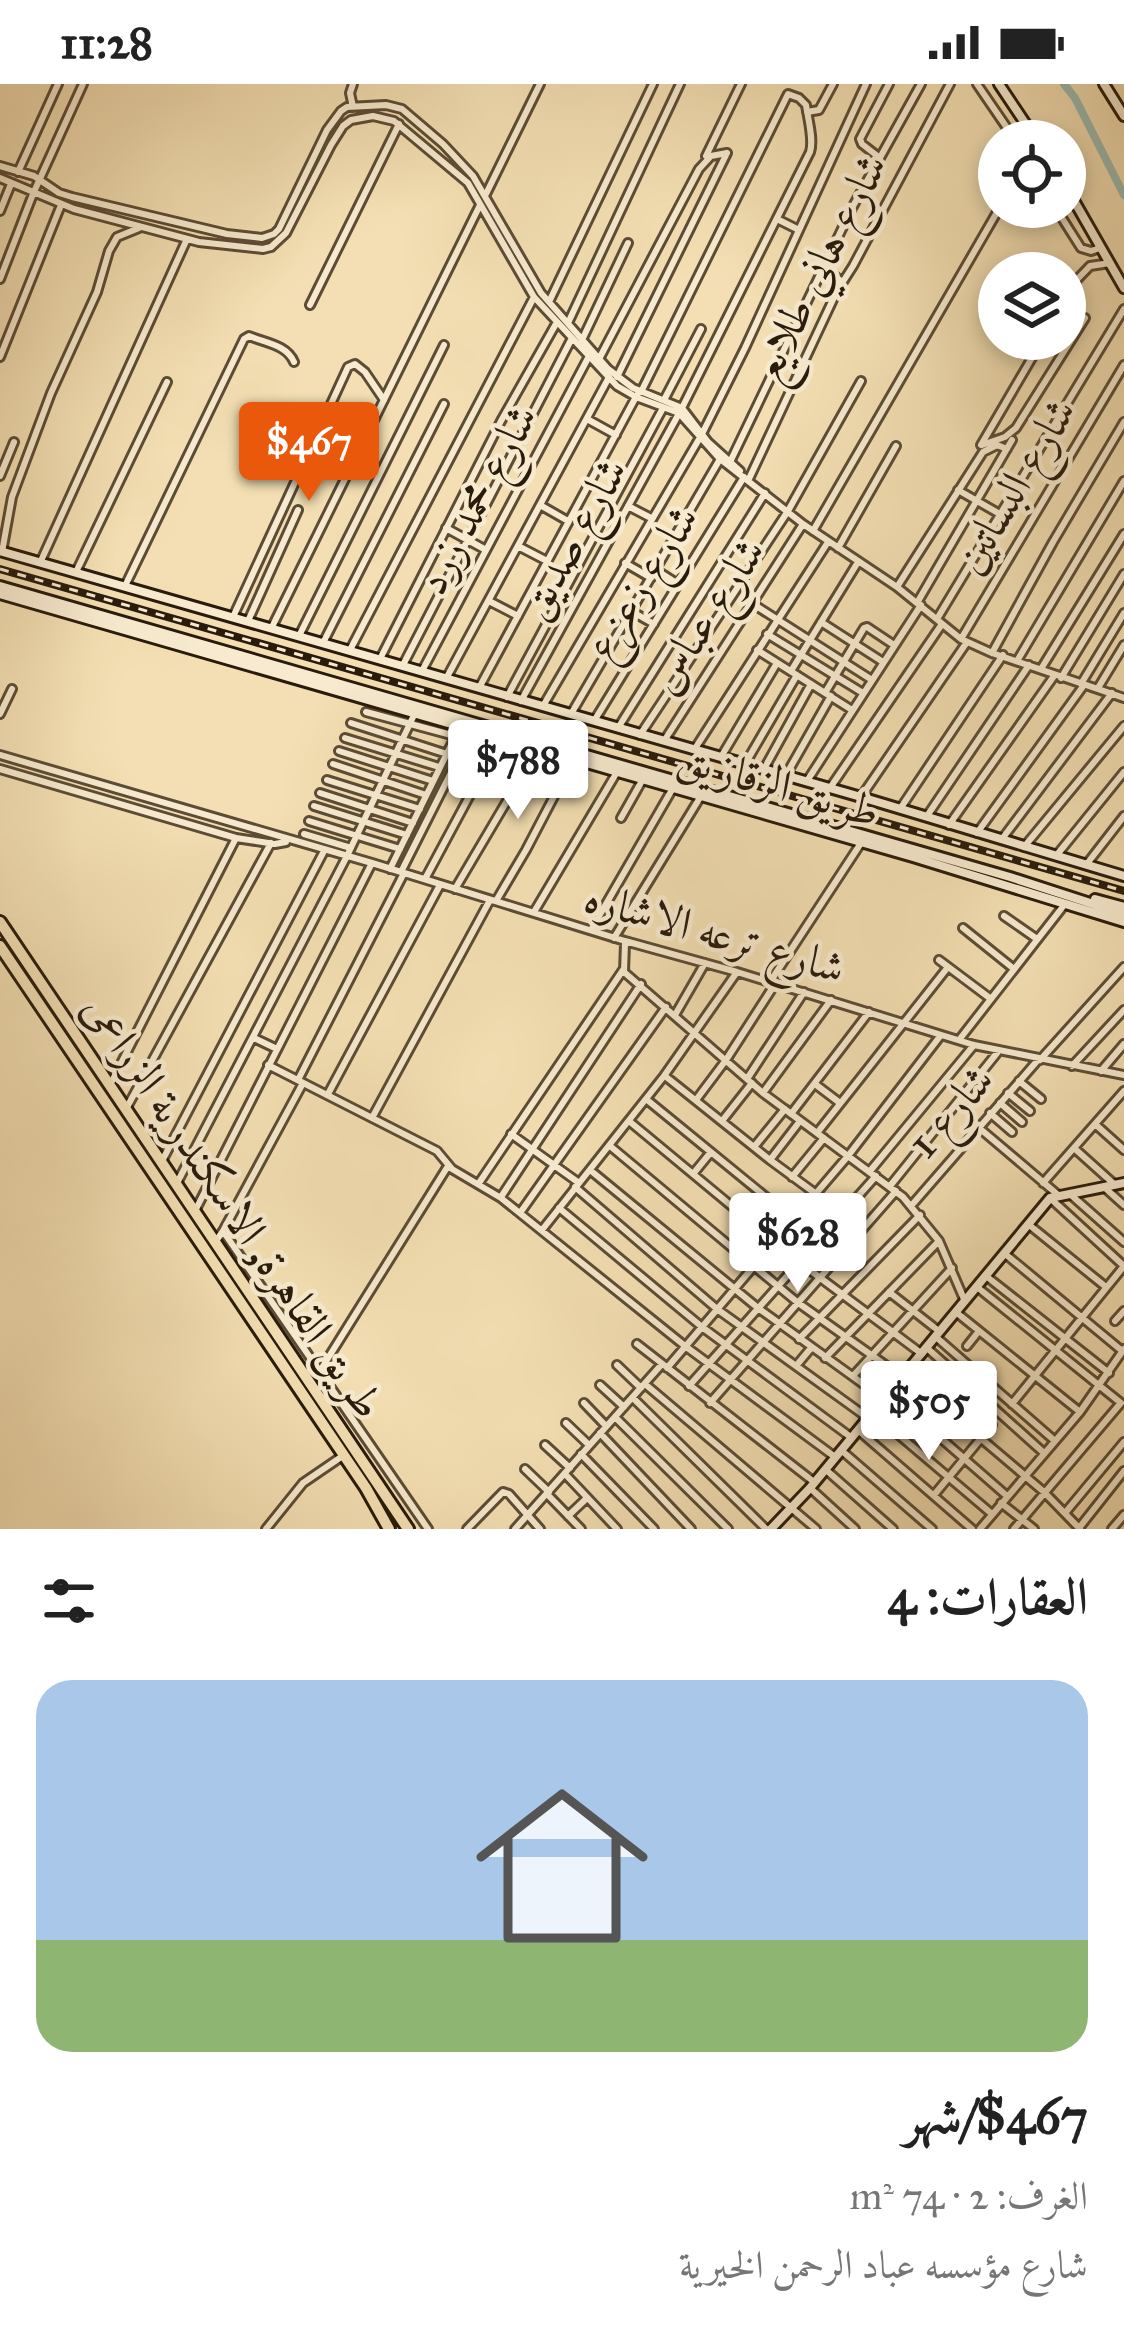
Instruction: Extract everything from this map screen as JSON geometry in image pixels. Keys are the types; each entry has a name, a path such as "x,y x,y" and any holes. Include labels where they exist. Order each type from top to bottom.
{"highway":[{"name":"طريق القاهرة, الاسكندرية الزراعى","path":"0,922 195,1211 219,1236 408,1529"},
{"name":"طريق القاهرة, الاسكندرية الزراعى","path":"0,946 344,1455 389,1529"}],"main road":[{"path":"999,84 1023,120"},
{"path":"1104,84 1123,112"},
{"path":"1086,220 1124,288"},
{"path":"1,551 1120,875"},
{"name":"طريق الزقازيق","path":"0,590 818,826 1041,892 1065,904 1124,914"},
{"name":"طريق الزقازيق","path":"72,610 412,718 458,731 476,729 818,826 861,843 1124,914"},
{"path":"1088,902 1107,902 1124,914"},
{"path":"773,1528 1053,1196 1114,1185"}],"street":[{"path":"18,172 58,84"},
{"path":"0,279 83,84"},
{"path":"353,84 353,106"},
{"path":"272,627 540,84"},
{"path":"549,302 653,84"},
{"path":"568,323 680,84"},
{"path":"599,358 741,84"},
{"path":"479,688 639,393 788,94 803,100 807,112 820,110 833,84"},
{"path":"543,706 701,436 866,84"},
{"path":"880,158 860,139 889,84"},
{"path":"731,460 824,266 921,84"},
{"name":"شارع هاني طلايع","path":"744,477 842,282 950,84"},
{"path":"977,84 1002,120"},
{"path":"0,166 40,179 68,196 167,222 269,237 283,221 341,111 393,105 408,112 459,160 478,182 483,200"},
{"name":"شارع صديق","path":"521,701 681,411 812,147 807,112"},
{"path":"0,178 61,205 188,239 272,248 286,233 344,126 374,116 387,118 461,176 483,200 536,286 568,323 589,358 612,378 681,411 720,458 802,524 897,587 964,641 1124,698"},
{"path":"310,305 399,124"},
{"path":"447,677 612,378 727,153 703,162"},
{"path":"0,211 11,184"},
{"path":"0,357 61,205"},
{"path":"777,219 800,230"},
{"path":"1,551 12,497 51,393 97,292 109,250 117,237 142,226"},
{"path":"500,228 534,297 599,358 612,378"},
{"path":"814,531 988,228"},
{"path":"1068,228 1081,248 1102,247"},
{"path":"40,563 188,239"},
{"path":"403,665 628,243"},
{"path":"1086,271 1110,262"},
{"path":"824,266 842,282"},
{"path":"350,650 534,297"},
{"path":"830,788 939,621 998,514 1124,309"},
{"path":"380,659 557,322"},
{"path":"507,697 701,329"},
{"path":"125,586 242,341 249,336 281,347 295,362"},
{"path":"299,636 444,345"},
{"name":"شارع محمد زرد","path":"422,670 589,358"},
{"path":"975,463 1031,360"},
{"path":"982,445 1016,428 1059,360"},
{"path":"233,617 348,368 355,364 362,368 384,400"},
{"name":"شارع البساتين","path":"861,797 964,641 1124,365"},
{"path":"76,572 167,382"},
{"path":"640,734 788,511 861,382"},
{"path":"323,643 444,404"},
{"path":"586,419 616,435"},
{"path":"992,653 1124,422"},
{"path":"701,436 739,467 744,477"},
{"path":"0,476 14,442"},
{"path":"645,442 658,450"},
{"path":"807,781 895,645 1009,444 983,452 897,587"},
{"path":"838,548 896,446"},
{"path":"571,715 720,458"},
{"name":"شارع زعزع","path":"594,721 744,477"},
{"path":"1017,661 1124,481"},
{"path":"622,484 636,491"},
{"path":"958,490 998,514"},
{"path":"618,728 765,493"},
{"path":"540,505 568,520"},
{"path":"628,506 651,518"},
{"path":"248,621 298,510"},
{"name":"شارع عباس","path":"664,741 802,524"},
{"path":"446,528 486,550"},
{"path":"1040,670 1124,534"},
{"path":"694,750 828,542"},
{"path":"518,546 547,561"},
{"path":"625,562 678,584"},
{"path":"745,764 800,655 859,562"},
{"path":"949,825 1058,677 1124,574"},
{"path":"489,601 518,616"},
{"path":"752,603 872,680"},
{"path":"632,610 654,624"},
{"path":"976,833 1082,685 1124,613"},
{"path":"821,622 883,662"},
{"path":"786,775 842,661 866,626 895,645"},
{"path":"544,627 558,634"},
{"path":"767,634 863,693"},
{"path":"1097,688 1124,645"},
{"path":"757,650 853,710"},
{"path":"900,809 1003,655"},
{"path":"721,757 777,663"},
{"path":"926,818 1029,665"},
{"path":"764,769 812,684"},
{"path":"0,714 12,689"},
{"path":"1001,840 1112,693"},
{"path":"178,1183 349,852 412,718 366,712"},
{"path":"351,723 447,754"},
{"path":"1024,847 1124,726"},
{"path":"428,1529 219,1236 476,729"},
{"path":"390,869 458,731"},
{"path":"345,738 440,767"},
{"path":"424,880 500,739"},
{"path":"455,889 537,750"},
{"path":"339,751 433,782"},
{"name":"شارع ترعه الاشاره","path":"0,755 324,851 349,852 440,885 998,1052 1124,1075"},
{"path":"372,1118 573,760"},
{"path":"333,764 427,795"},
{"name":"شارع ترعه الاشاره","path":"0,769 236,838 290,841"},
{"path":"534,912 617,772"},
{"path":"1056,856 1124,772"},
{"path":"621,818 643,779"},
{"path":"327,780 420,808"},
{"path":"591,930 673,788"},
{"path":"320,794 413,823"},
{"path":"614,938 700,796"},
{"path":"314,806 406,835"},
{"path":"1086,865 1124,816"},
{"path":"309,820 400,849"},
{"path":"304,834 349,852"},
{"path":"110,1085 236,838"},
{"path":"126,1109 271,843"},
{"path":"696,1100 726,1060 861,843"},
{"path":"162,1161 324,851"},
{"path":"195,1211 372,863"},
{"path":"1120,875 1124,864"},
{"path":"327,1095 440,885"},
{"path":"959,1040 1065,904"},
{"path":"1004,916 1037,939"},
{"path":"963,928 1014,969"},
{"path":"479,1183 623,970 626,941"},
{"path":"939,960 991,999"},
{"path":"675,1015 705,963"},
{"path":"792,1177 840,1103 948,967"},
{"name":"شارع 1","path":"911,1206 1124,967"},
{"path":"623,970 763,1093 911,1206 938,1241 965,1303"},
{"path":"542,1230 664,1076 737,972"},
{"path":"501,1198 641,984"},
{"path":"722,1121 804,992"},
{"path":"763,1093 831,1000"},
{"path":"520,1214 666,1007"},
{"path":"1072,1066 1124,1010"},
{"path":"754,1147 815,1084 870,1011"},
{"path":"515,1529 702,1327 848,1156 941,1034"},
{"path":"254,1038 277,1049"},
{"path":"1101,1071 1124,1044"},
{"path":"688,1386 836,1221 974,1045"},
{"path":"710,1403 855,1238 998,1052"},
{"path":"268,1065 437,1151 448,1166 501,1198 708,1364 838,1454 932,1529"},
{"path":"664,1076 842,1213"},
{"path":"1019,1081 1041,1099"},
{"path":"815,1084 840,1103"},
{"path":"1043,1183 1124,1091"},
{"path":"1008,1093 1030,1112"},
{"path":"646,1099 794,1220"},
{"path":"1000,1102 1022,1122"},
{"path":"1113,1104 1124,1114"},
{"path":"990,1113 1012,1132"},
{"path":"770,1160 800,1120"},
{"path":"629,1121 866,1315 924,1351 1044,1453"},
{"path":"1095,1124 1124,1150"},
{"path":"978,1127 1043,1183 1124,1266 1012,1404"},
{"path":"511,1134 554,1163 717,1309 871,1415 992,1514"},
{"path":"610,1146 797,1302 903,1376 981,1439 1079,1529 1123,1475"},
{"path":"1074,1148 1114,1185 1124,1205"},
{"path":"693,1174 712,1152"},
{"path":"319,1373 448,1166"},
{"path":"590,1170 778,1324 886,1396 965,1459 1034,1529"},
{"path":"1068,1192 1124,1242"},
{"path":"559,1208 746,1361 855,1434 981,1528 1100,1386 1124,1350 1004,1253"},
{"path":"800,1339 920,1215"},
{"path":"836,1221 855,1238"},
{"path":"1028,1224 1106,1287"},
{"path":"825,1358 938,1241"},
{"path":"852,1377 952,1268"},
{"path":"986,1276 1109,1372"},
{"path":"977,1287 1123,1401 1014,1529"},
{"path":"889,1292 1054,1441"},
{"path":"1115,1321 1124,1311"},
{"path":"957,1313 1079,1412"},
{"path":"967,1346 980,1331"},
{"path":"637,1344 812,1485 855,1529"},
{"path":"796,1366 811,1348"},
{"path":"617,1365 816,1529"},
{"path":"600,1385 624,1407"},
{"path":"633,1398 773,1528"},
{"path":"584,1403 691,1529"},
{"path":"615,1417 728,1529"},
{"path":"566,1423 589,1445"},
{"path":"934,1495 992,1425"},
{"path":"1064,1514 1124,1442"},
{"path":"545,1445 617,1529"},
{"path":"581,1454 654,1529"},
{"path":"266,1529 303,1483 344,1455"},
{"path":"825,1468 893,1529"},
{"path":"525,1469 581,1529"},
{"path":"467,1529 501,1493 509,1494 540,1529"},
{"path":"568,1516 587,1498"},
{"path":"1112,1529 1124,1515"}],"waterway":[{"path":"1064,84 1124,195"}],"railway":[{"path":"0,569 1124,891"}]}
